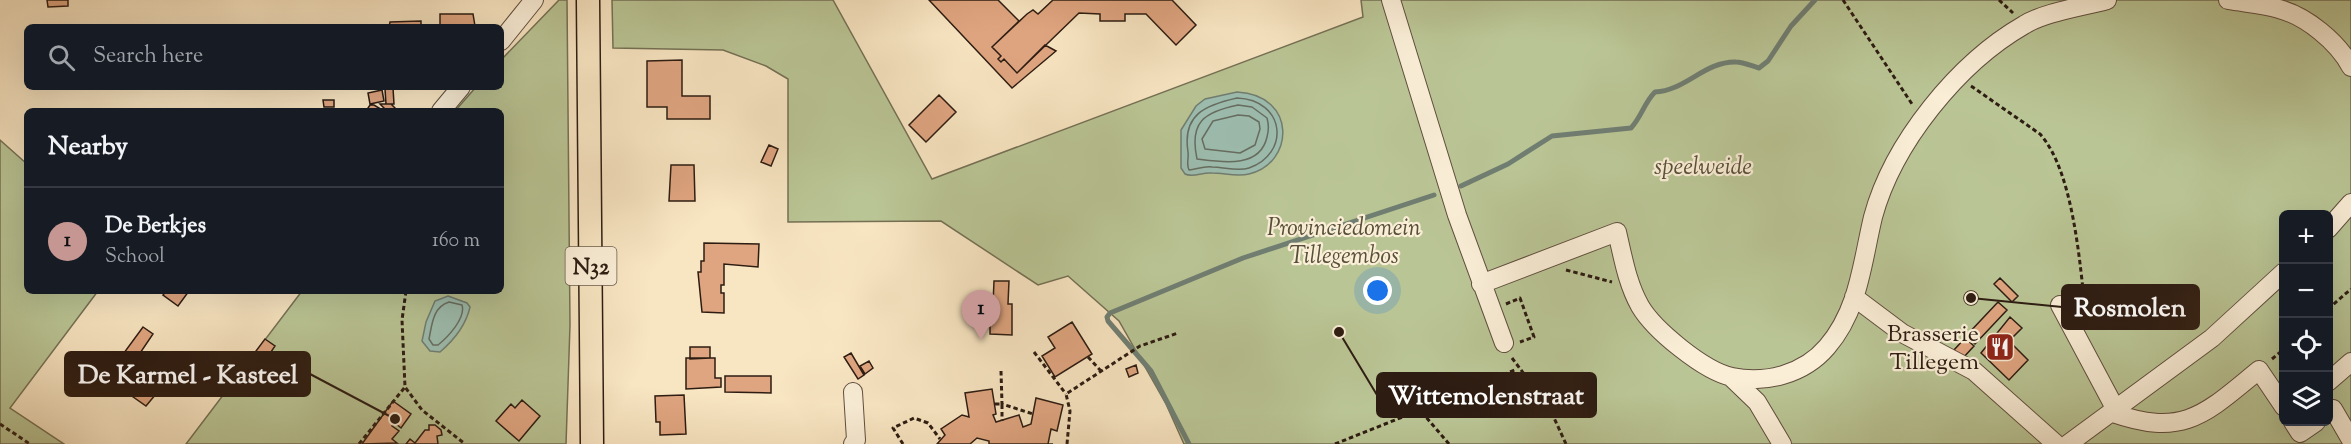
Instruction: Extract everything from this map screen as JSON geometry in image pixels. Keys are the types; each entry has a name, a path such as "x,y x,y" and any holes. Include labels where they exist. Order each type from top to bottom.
{"main road":[{"name":"N32","path":"588,0 592,444"}],"street":[{"path":"504,37 534,0"},
{"path":"1391,0 1419,96 1480,284 1490,310 1510,343"},
{"path":"1731,377 1773,378 1795,372 1813,362 1843,325 1863,272 1874,217 1885,183 1900,150 1960,77 1977,60 2025,24 2107,0"},
{"path":"2228,0 2279,9 2298,16 2332,42 2351,67"},
{"path":"444,108 458,90"},
{"path":"2333,223 2351,203"},
{"path":"1480,284 1617,232 1631,287 1641,308 1666,336 1693,357 1731,377 1756,402 1782,444"},
{"path":"2068,444 2212,338 2279,276"},
{"path":"1854,297 1902,333 1974,371 2056,444"},
{"path":"2060,305 2114,411 2146,423 2175,423 2203,415 2259,370 2279,401"},
{"path":"2333,378 2351,362"},
{"path":"853,392 856,440 853,444"},
{"path":"2333,413 2351,441"},
{"path":"2296,426 2300,433 2310,426"}],"path":[{"path":"1844,0 1923,120"},
{"path":"1960,77 2040,134 2049,144 2073,211 2088,327"},
{"path":"1538,262 1631,287"},
{"path":"2333,305 2351,290"},
{"path":"406,294 402,320 405,387 422,410 465,444"},
{"path":"1490,310 1520,298 1534,337 1510,343"},
{"path":"1066,394 1140,346 1178,333"},
{"path":"1034,352 1066,394 1070,411 1067,444"},
{"path":"1088,357 1101,372"},
{"path":"1335,444 1517,369 1549,407 1566,444"},
{"path":"1001,371 1002,421"},
{"path":"1405,380 1420,410 1449,444"},
{"path":"359,444 405,387"},
{"path":"995,404 1033,414"},
{"path":"903,444 893,428 914,418 928,423 940,439"},
{"path":"0,424 30,444"}],"green space":[{"path":"559,0 567,0 570,325 566,444 186,444 300,294 504,294 504,108 458,108 473,90 504,90 504,57"},
{"name":"Provinciedomein Tillegembos","path":"612,0 833,0 932,179 1363,17 1361,0 2351,0 2351,444 1184,444 1166,404 1119,321 1068,276 1038,285 941,221 788,222 788,79 766,66 723,50 613,48"},
{"path":"0,140 24,161 24,294 96,294 10,408 64,444 0,444"}],"water":[{"path":"1237,92 1257,96 1271,105 1279,117 1283,130 1281,144 1275,157 1264,168 1244,175 1185,174 1181,168 1181,130 1196,106 1205,99"},
{"path":"448,296 467,303 470,307 468,314 459,332 440,352 430,351 422,341 426,322 435,301"}],"building":[{"path":"47,0 68,0 68,6 48,7"},
{"path":"929,0 998,0 1019,21 992,47 1001,56 998,59 1001,62 1004,59 1017,73 1045,45 1056,51 1012,88"},
{"path":"1053,0 1172,0 1196,25 1176,45 1146,14 1125,14 1125,21 1100,21 1100,14 1079,13 1017,73 1004,59 1001,62 998,59 1001,56 992,47 1027,14 1033,10 1038,14"},
{"path":"440,14 473,14 475,24 440,24"},
{"path":"421,21 421,24 390,24 390,22"},
{"path":"682,60 682,96 710,96 710,119 667,119 667,107 647,107 647,61"},
{"path":"382,90 384,101 370,104 368,93"},
{"path":"385,90 393,90 394,104 386,104"},
{"path":"939,95 956,112 926,142 909,125"},
{"path":"323,100 334,100 334,107 324,107"},
{"path":"380,104 391,104 395,108 384,108"},
{"path":"769,145 778,149 771,166 761,162"},
{"path":"671,165 694,165 695,201 669,201"},
{"path":"704,243 759,244 758,267 724,264 724,285 721,285 721,293 724,293 724,313 702,312 698,272 701,272 701,261 704,261"},
{"path":"2000,278 2018,296 2012,302 1994,284"},
{"path":"994,281 1009,281 1008,304 1012,304 1012,335 990,334 990,304 993,304"},
{"path":"1971,291 1976,293 1978,298 1976,303 1971,305 1966,303 1964,298 1966,293"},
{"path":"164,294 187,294 178,306"},
{"path":"1998,302 2007,310 1975,344 1966,336"},
{"name":"Brasserie Tillegem","path":"2010,317 2022,328 2009,341 2028,360 2009,380 1981,353"},
{"path":"1072,322 1092,354 1055,377 1042,356 1055,348 1048,337"},
{"path":"143,327 153,334 136,359 148,367 152,362 158,367 163,360 171,365 166,372 171,376 146,406 129,394 140,377 118,361"},
{"path":"1965,338 1974,346 1963,358 1954,350"},
{"path":"265,339 275,346 261,367 250,359"},
{"path":"690,347 710,347 710,358 690,359"},
{"path":"851,353 864,375 858,379 844,357"},
{"path":"686,358 715,358 715,378 721,378 721,387 686,389"},
{"path":"869,361 873,368 865,374 860,366"},
{"path":"1136,365 1138,373 1129,377 1126,369"},
{"path":"725,376 771,376 771,393 725,392"},
{"path":"992,389 996,414 993,415 996,422 1019,415 1023,427 1031,424 1036,398 1063,405 1057,431 1051,429 1048,444 989,444 989,441 977,438 970,444 937,444 945,435 941,429 962,415 969,417 965,393"},
{"path":"684,395 686,434 660,435 660,422 656,422 655,396"},
{"path":"522,400 540,416 519,441 496,421 511,404 515,408"},
{"path":"393,401 411,414 401,428 395,423 392,426 399,431 392,439 397,443 362,444"},
{"path":"429,425 435,425 441,430 442,435 437,436 438,444 406,444 410,439 415,443 425,430 429,430"}],"waterway":[{"path":"1461,186 1508,164 1552,136 1631,128 1655,92 1676,87 1714,66 1736,62 1759,68 1768,61 1791,26 1815,0"},
{"path":"1189,444 1151,371 1108,321 1107,317 1110,313 1243,258 1434,195"}],"place":[{"name":"Rosmolen","path":"1971,298"},
{"name":"Wittemolenstraat","path":"1339,332"},
{"name":"De Berkjes","path":"981,340"},
{"name":"Brasserie Tillegem","path":"2000,347"},
{"name":"De Karmel - Kasteel","path":"395,419"}],"park label":[{"name":"speelweide","path":"1703,166"}]}
